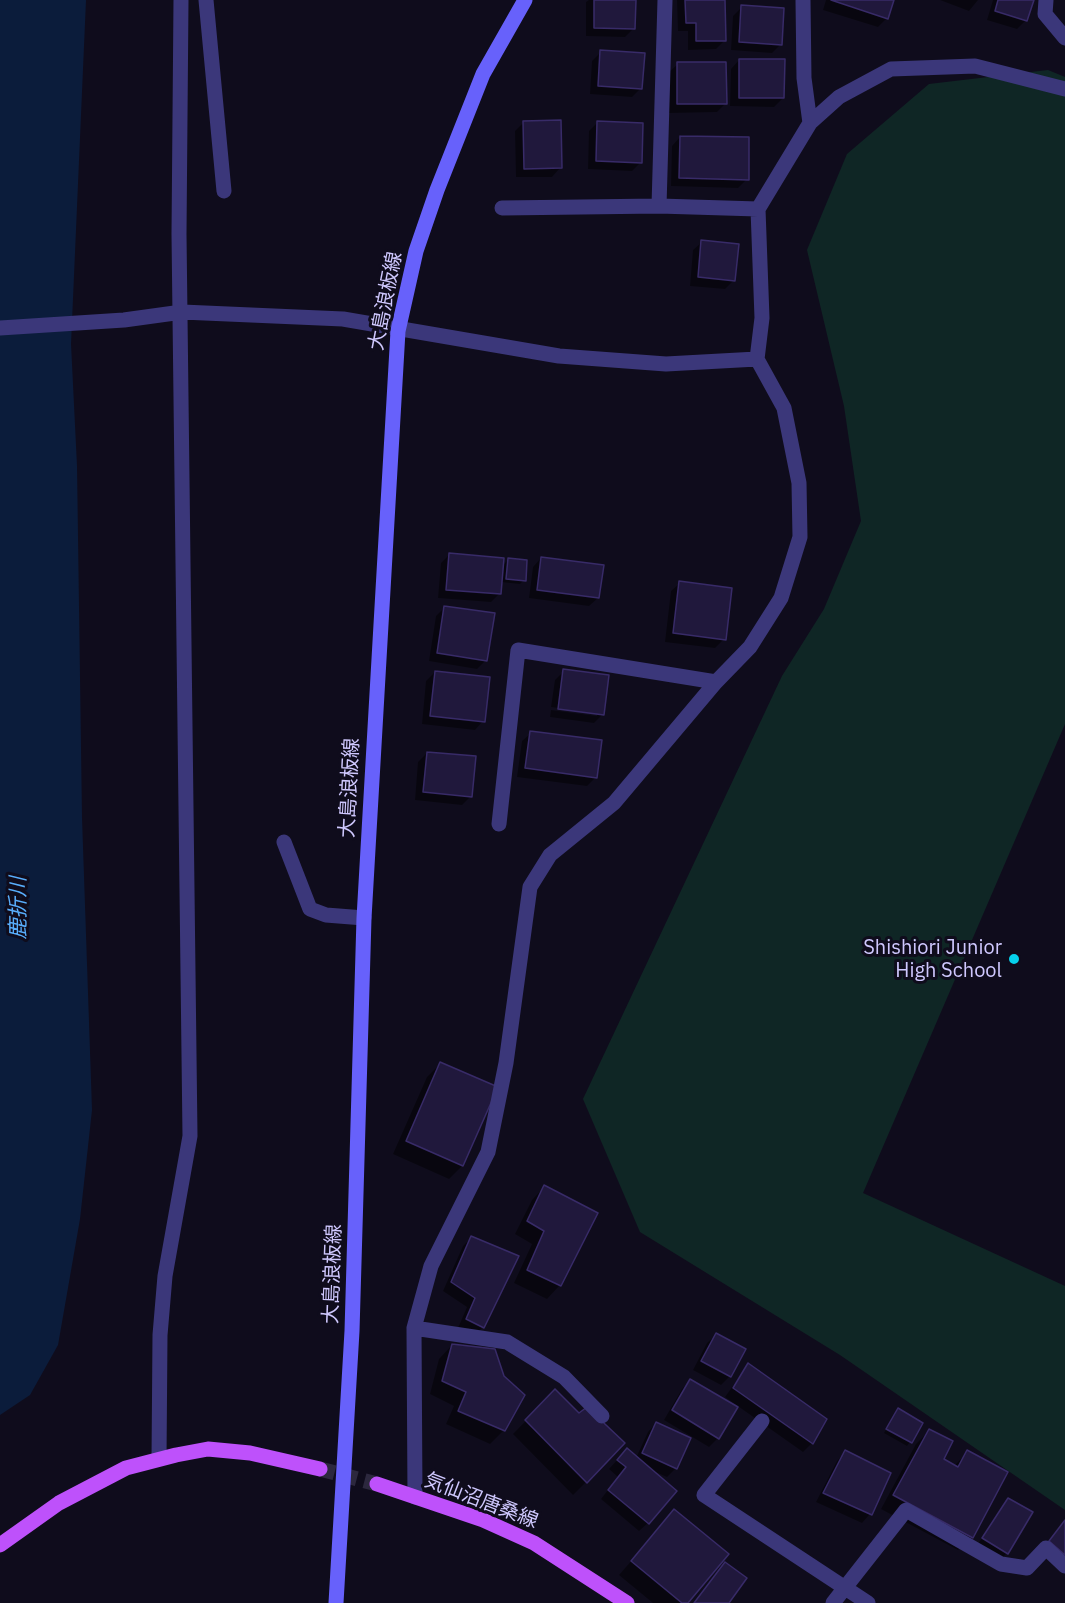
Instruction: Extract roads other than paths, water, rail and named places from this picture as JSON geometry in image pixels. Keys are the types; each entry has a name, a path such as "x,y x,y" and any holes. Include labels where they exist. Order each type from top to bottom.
{"main road":[{"name":"大島浪板線","path":"336,1603 352,1331 364,918 398,331 416,251 437,190 483,74 525,0"},
{"path":"0,1545 59,1503 126,1468 159,1459 208,1449 250,1453 320,1469"},
{"name":"気仙沼唐桑線","path":"377,1484 483,1520 534,1543 627,1603"}],"street":[{"path":"159,1459 160,1335 165,1276 190,1136 182,312 179,234 181,0"},
{"path":"206,0 224,191"},
{"path":"659,206 665,0"},
{"path":"1046,0 1045,14 1065,38"},
{"path":"800,1 804,78 810,123"},
{"path":"415,1497 414,1328 431,1266 488,1152 506,1063 530,887 550,855 614,803 716,682 750,647 781,598 800,537 799,483 784,408 756,359 762,318 758,210 810,123 839,97 891,69 975,66 1065,89"},
{"path":"502,208 659,206 758,210"},
{"path":"0,328 124,320 182,312 343,319 398,331 559,356 654,363 756,359"},
{"path":"499,824 518,650 716,682"},
{"path":"284,842 310,909 326,915 364,918"},
{"path":"414,1328 507,1342 564,1377 602,1416"},
{"path":"762,1421 704,1495 868,1603"},
{"path":"833,1603 906,1509 1001,1564 1027,1568 1046,1548 1065,1566"}],"water":[{"name":"鹿折川","path":"0,0 86,0 71,344 77,466 82,818 92,1110 80,1219 58,1345 30,1395 0,1415"}],"tunnel":[{"path":"320,1469 377,1484"}],"place":[{"name":"Shishiori Junior High School","path":"1014,959"}]}
